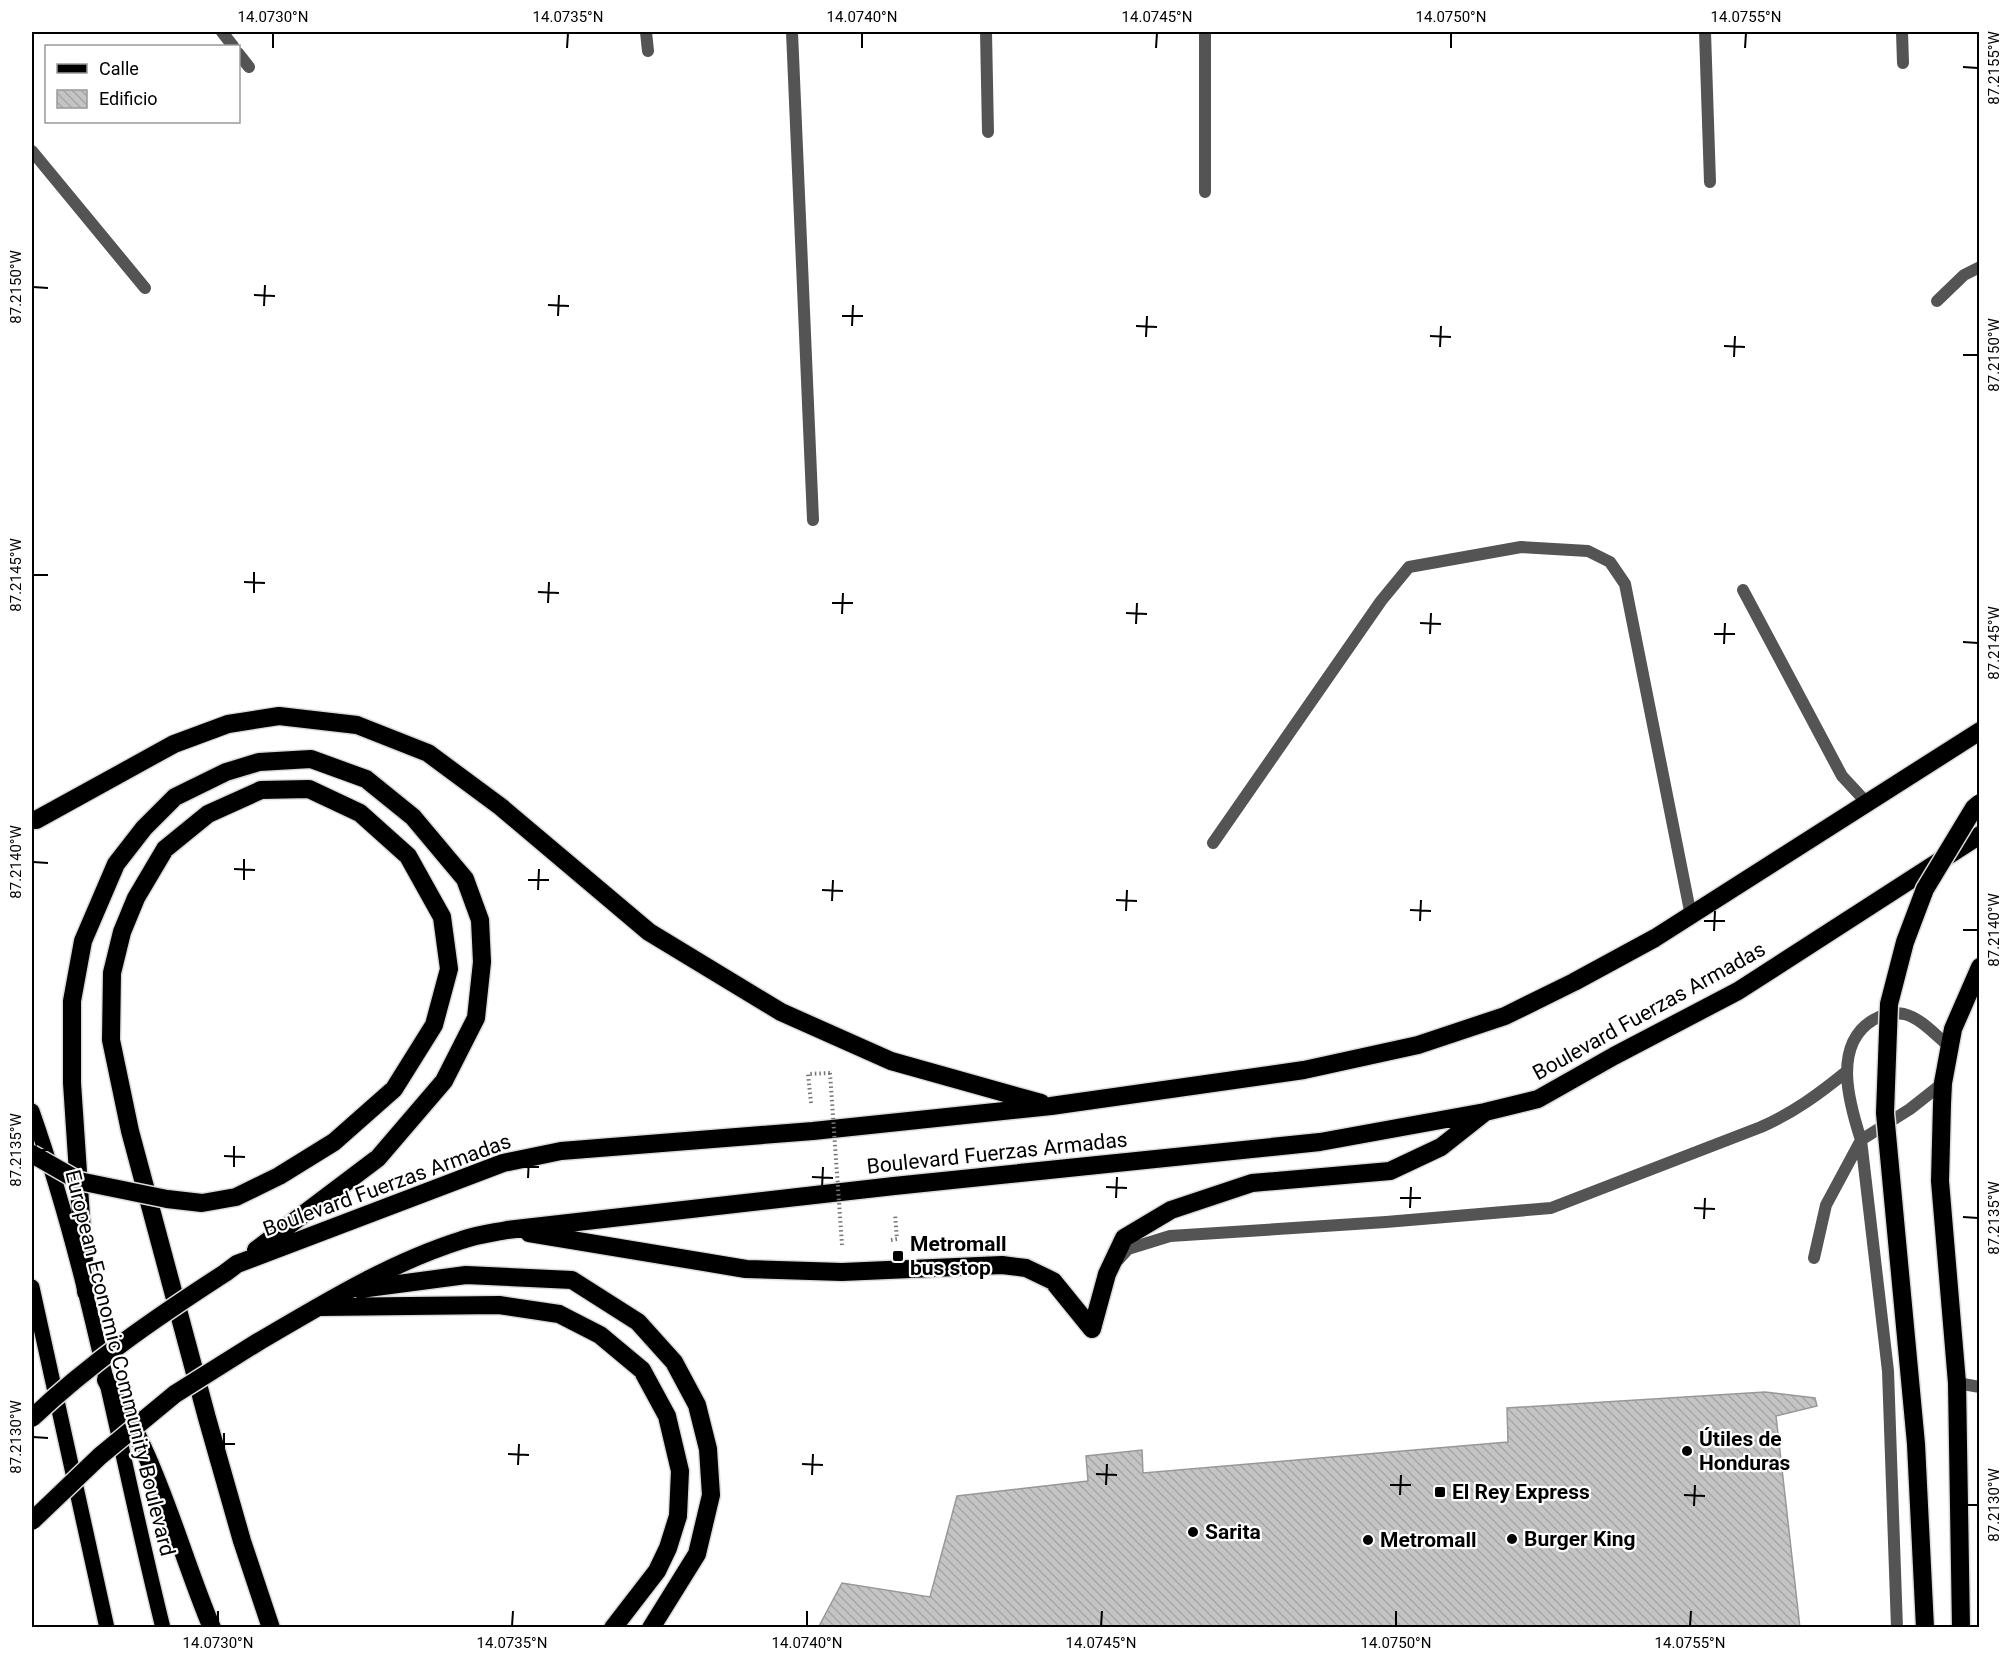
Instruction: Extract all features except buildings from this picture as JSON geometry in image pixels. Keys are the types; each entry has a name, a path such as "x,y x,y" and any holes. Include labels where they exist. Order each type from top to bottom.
{"highway":[{"path":"32,820 36,820 174,744 228,724 279,716 357,725 428,753 501,807 649,932 781,1012 891,1061 1051,1106"},
{"name":"Boulevard Fuerzas Armadas","path":"32,1418 60,1392 140,1329 231,1268 503,1163 561,1151 813,1131 1051,1106 1304,1070 1418,1045 1505,1016 1655,938 1980,731"},
{"path":"86,1292 72,1083 72,1001 82,941 116,864 144,828 175,797 226,772 259,762 311,759 366,779 413,818 465,879 480,920 482,963 476,1018 444,1081 378,1158 231,1268"},
{"path":"32,1154 80,1181 167,1199 202,1203 236,1197 279,1176 333,1142 394,1089 434,1025 448,969 441,917 408,856 360,813 309,789 261,790 208,814 165,849 132,906 122,932 112,973 111,1040 130,1131 213,1440 242,1541 271,1628"},
{"path":"1925,1628 1916,1444 1885,1113 1889,1004 1905,942 1925,889 1974,808 1980,803"},
{"name":"Boulevard Fuerzas Armadas","path":"32,1521 100,1456 175,1395 258,1342 344,1292 401,1263 463,1239 507,1230 906,1185 1320,1142 1485,1112 1538,1099 1738,991 1980,835"},
{"path":"1961,1628 1957,1383 1940,1181 1943,1083 1949,1047 1953,1029 1980,967"},
{"path":"507,1230 746,1269 842,1272 1002,1265 1026,1268 1053,1281 1092,1329 1107,1274 1124,1238 1171,1210 1252,1183 1390,1171 1441,1147 1485,1112"},
{"path":"344,1292 465,1275 572,1280 638,1322 674,1362 697,1405 708,1449 711,1495 697,1554 651,1628"},
{"path":"318,1307 499,1305 559,1314 600,1335 642,1370 667,1416 680,1471 678,1516 668,1548 657,1570 613,1628"},
{"path":"105,1380 143,1447 194,1586 212,1628"}],"main road":[{"name":"European Economic Community Boulevard","path":"32,1111 51,1165 86,1292 136,1520 163,1628"},
{"path":"32,1287 107,1628"}],"street":[{"path":"222,32 232,45"},
{"path":"646,32 648,51"},
{"path":"792,32 813,520"},
{"path":"986,32 988,132"},
{"path":"1204,32 1205,192"},
{"path":"1705,32 1710,182"},
{"path":"1902,32 1903,63"},
{"path":"240,56 249,67"},
{"path":"32,151 145,288"},
{"path":"1937,301 1964,275 1980,267"},
{"path":"1213,843 1381,601 1408,567 1521,547 1588,552 1610,562 1625,584 1691,916"},
{"path":"1743,590 1842,776 1867,803"},
{"path":"1897,1628 1888,1371 1861,1140 1853,1115 1846,1072 1852,1044 1865,1025 1882,1015 1904,1014 1920,1022 1949,1047"},
{"path":"1107,1274 1128,1249 1170,1236 1386,1222 1551,1208 1786,1116 1846,1072"},
{"path":"1814,1258 1826,1205 1861,1140 1910,1109 1943,1083"},
{"path":"1957,1383 1980,1387"}],"path":[{"path":"808,1074 830,1073 842,1245"}],"place":[{"name":"Metromall bus stop","path":"898,1256"},
{"name":"Útiles de Honduras","path":"1687,1451"},
{"name":"El Rey Express","path":"1440,1492"},
{"name":"Sarita","path":"1193,1532"},
{"name":"Burger King","path":"1512,1539"},
{"name":"Metromall","path":"1368,1540"}]}
